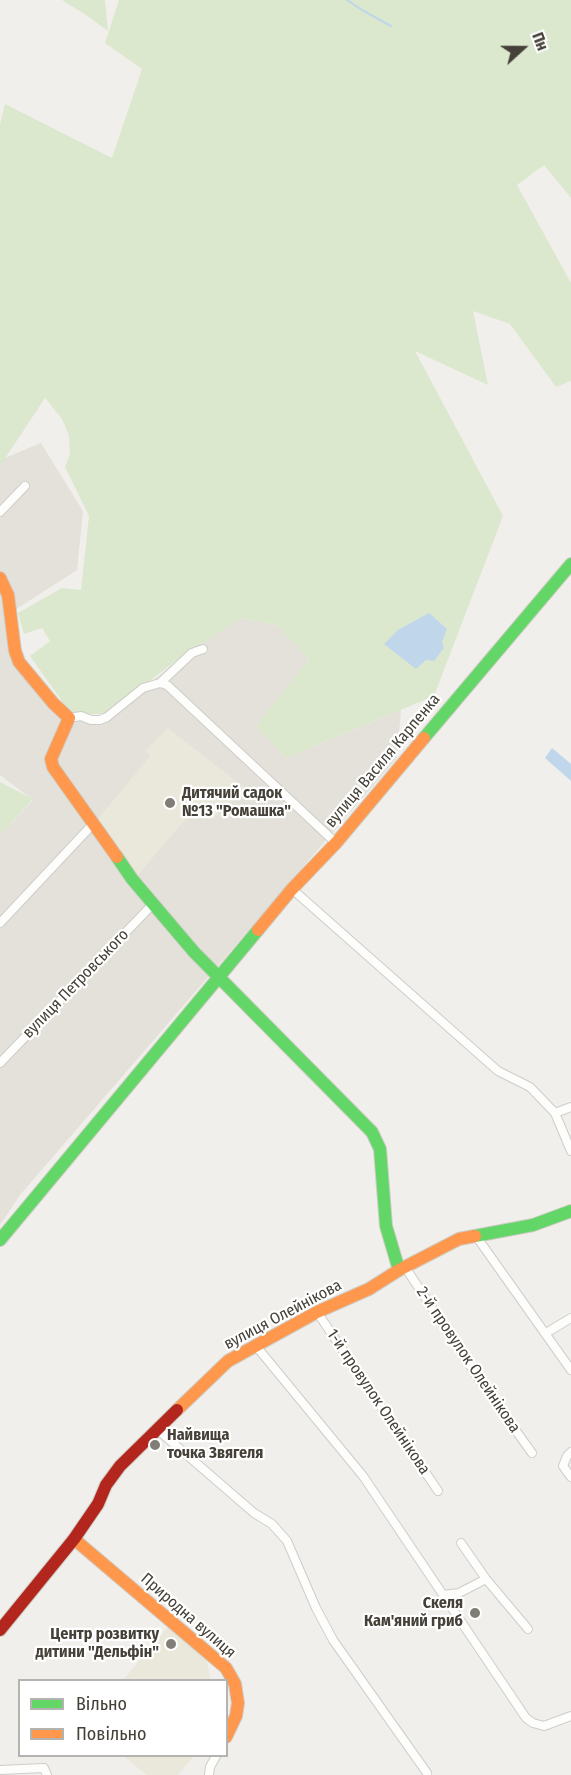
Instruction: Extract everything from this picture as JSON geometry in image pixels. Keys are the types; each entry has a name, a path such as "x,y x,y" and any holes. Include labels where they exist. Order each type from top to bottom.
{"street":[{"path":"0,512 25,486"},
{"name":"вулиця Василя Карпенка","path":"0,1240 292,889 336,843 571,564"},
{"path":"0,578 8,595 15,651 19,662 69,718"},
{"path":"69,718 81,716 91,720 100,720 107,717 143,688 160,683 192,653 203,649"},
{"path":"160,683 167,685 336,843"},
{"path":"69,718 51,759 53,767 125,870 219,979 372,1132 380,1149 386,1226 402,1269"},
{"path":"0,923 93,824"},
{"path":"292,889 498,1071 530,1087 555,1113 571,1151"},
{"name":"вулиця Петровського","path":"0,1063 153,904"},
{"path":"555,1113 571,1107"},
{"name":"вулиця Олейнікова","path":"0,1630 74,1539 120,1466 228,1361 317,1312 369,1289 459,1239 533,1225 571,1211"},
{"path":"476,1236 571,1370"},
{"name":"2-й провулок Олейнікова","path":"402,1269 532,1453"},
{"name":"1-й провулок Олейнікова","path":"317,1312 438,1491"},
{"path":"546,1334 571,1318"},
{"path":"256,1346 363,1476 526,1718 544,1726 571,1716"},
{"path":"158,1430 254,1513 272,1524 287,1541 316,1608 333,1640 427,1773"},
{"path":"571,1452 563,1466 571,1477"},
{"name":"Природна вулиця","path":"74,1539 226,1668 235,1684 238,1703 236,1716 228,1733"},
{"path":"461,1542 486,1579 528,1629"},
{"path":"443,1595 459,1593 486,1579"},
{"path":"209,1775 215,1757"},
{"path":"0,1770 44,1767 47,1775"}],"shaded area":[{"path":"41,443 83,511 77,570 7,615 10,660 58,717 101,725 181,657 242,618 277,625 309,659 256,726 286,758 401,710 397,758 20,1195 0,1225 0,835 33,800 0,775 0,460"},
{"name":"Дитячий садок №13 \"Ромашка\"","path":"168,728 245,788 213,819 185,820 138,875 131,872 96,821 150,756 145,750"},
{"name":"Центр розвитку дитини \"Дельфін\"","path":"168,1627 207,1660 210,1679 124,1679"},
{"path":"124,1757 193,1757 178,1775 147,1775"}],"green space":[{"path":"62,0 105,0 108,31 86,15"},
{"path":"119,0 571,0 571,198 544,165 517,185 571,283 571,381 556,387 510,324 473,311 488,385 415,351 503,516 434,696 286,758 256,726 309,659 277,625 242,618 181,657 106,714 71,714 30,656 50,641 42,628 24,634 18,613 62,588 81,590 89,516 65,467 70,454 69,436 62,419 45,398 0,466 0,124 5,104 112,158 142,69 105,43"},
{"path":"0,782 33,799 0,835"}],"water":[{"path":"429,613 447,629 442,642 444,648 434,661 426,660 416,669 384,644 398,630"},
{"path":"552,748 571,764 571,781 545,758"}],"waterway":[{"path":"347,0 391,26"}],"traffic: fast":[{"path":"424,738 571,564"},
{"path":"117,857 132,879 194,952 372,1132 380,1149 386,1226 399,1270"},
{"path":"0,1240 258,930"},
{"path":"475,1236 533,1225 571,1211"}],"traffic: slow":[{"path":"0,578 8,595 15,651 19,662 53,703 69,718 51,759 53,767 117,857"},
{"path":"258,930 292,889 336,843 424,738"},
{"path":"177,1410 228,1361 317,1312 369,1289 399,1270 459,1239 475,1236"},
{"path":"74,1539 226,1668 235,1684 238,1703 236,1716 228,1733"}],"traffic: jam":[{"path":"0,1630 74,1539 120,1466 177,1410"}],"place":[{"name":"Дитячий садок №13 \"Ромашка\"","path":"170,803"},
{"name":"Найвища точка Звягеля","path":"155,1445"},
{"name":"Скеля Кам'яний гриб","path":"475,1613"},
{"name":"Центр розвитку дитини \"Дельфін\"","path":"171,1644"}]}
